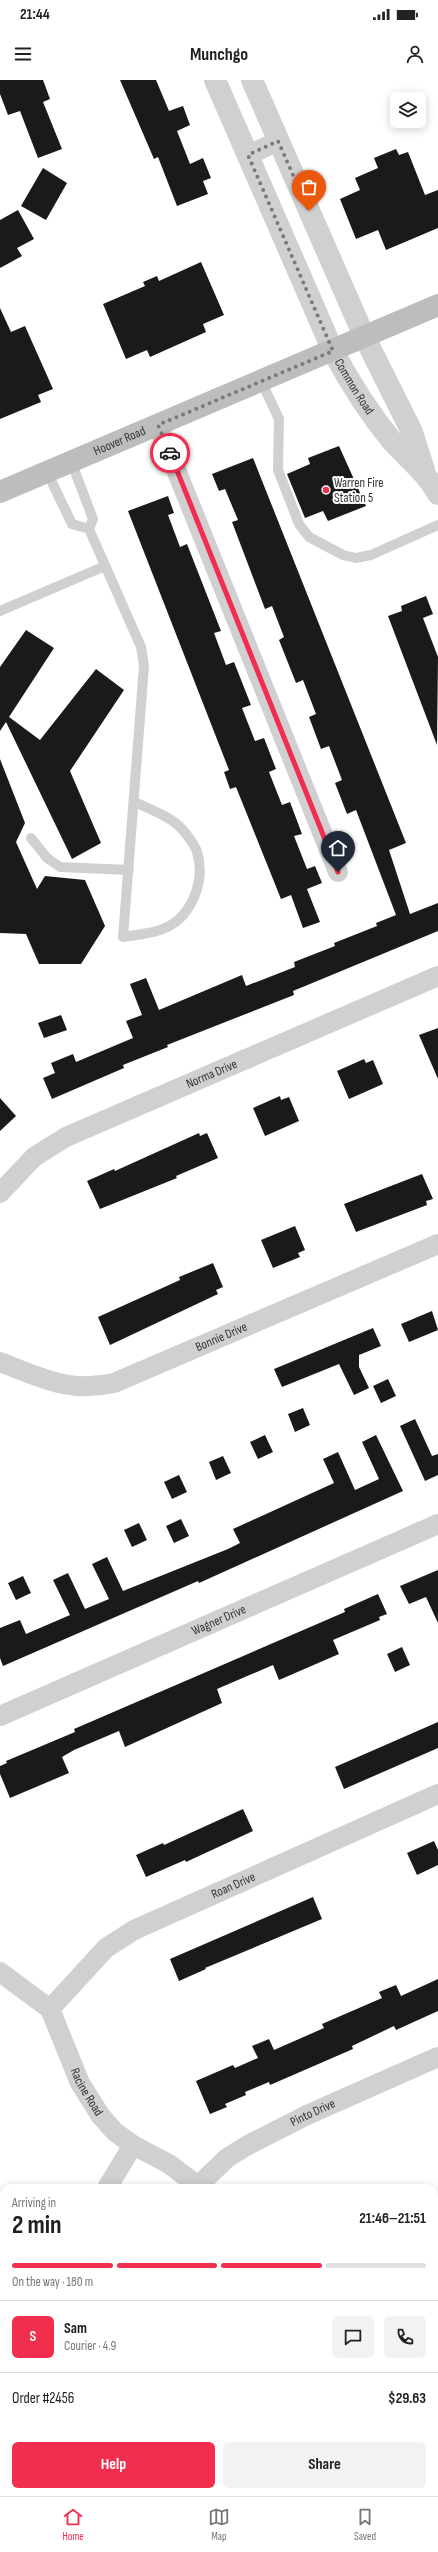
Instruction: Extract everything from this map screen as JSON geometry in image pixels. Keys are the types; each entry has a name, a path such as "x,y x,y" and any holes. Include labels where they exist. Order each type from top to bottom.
{"main road":[{"name":"Hoover Road","path":"0,492 438,305"}],"street":[{"name":"Common Road","path":"216,80 333,351 354,389 393,441 434,484"},
{"name":"Common Road","path":"252,80 364,336 412,432 434,484"},
{"path":"248,155 278,141"},
{"path":"158,425 338,872"},
{"name":"Norma Drive","path":"0,1193 34,1157 66,1137 438,976"},
{"name":"Bonnie Drive","path":"0,1362 44,1380 68,1386 91,1388 114,1384 438,1244"},
{"name":"Wagner Drive","path":"0,1716 438,1524"},
{"name":"Roan Drive","path":"50,2009 106,1948 134,1930 438,1794"},
{"name":"Racine Road","path":"0,1972 50,2009 91,2102 115,2132 133,2145 169,2164 196,2184"},
{"name":"Pinto Drive","path":"203,2184 227,2158 248,2145 307,2115 438,2057"},
{"path":"109,2184 133,2145"}],"lane":[{"path":"261,381 279,420 278,470 299,524 309,538 344,555 356,558 371,556 438,525"},
{"path":"71,461 93,519 89,529 141,647 144,666 123,936 160,930 174,923 191,906 197,892 199,863 193,845 182,829 170,819 134,802"},
{"path":"47,472 72,524 89,529"},
{"path":"0,611 105,566"},
{"path":"30,838 47,858 60,867 129,870"}],"building":[{"path":"0,80 43,80 50,99 43,102 62,149 38,158 20,111 8,115 0,94"},
{"path":"120,80 156,80 169,111 183,106 190,125 177,131 190,164 203,158 211,178 203,181 208,194 177,206 158,157 154,159"},
{"path":"396,149 399,155 408,152 425,195 438,190 438,228 386,250 378,230 356,239 340,199 360,190 355,178 378,168 374,158"},
{"path":"43,168 67,183 46,220 21,206"},
{"path":"18,210 34,239 17,248 22,256 0,268 0,220"},
{"path":"201,262 224,315 203,324 206,332 150,357 147,350 126,359 103,304 145,286 143,282 157,276 159,281"},
{"path":"0,308 11,332 25,326 53,389 38,395 41,402 0,419"},
{"name":"Warren Fire Station 5","path":"339,446 366,506 328,521 323,511 305,518 287,474 310,464 308,458"},
{"path":"253,458 406,843 389,850 410,914 438,903 438,931 293,991 294,995 167,1045 168,1047 123,1065 124,1068 52,1099 43,1078 55,1073 51,1063 73,1054 76,1062 133,1038 126,1021 142,1015 130,984 146,978 159,1010 242,975 246,986 295,967 294,962 335,946 334,943 377,926 376,923 396,915 356,810 347,814 335,783 342,780 329,746 321,749 309,717 316,714 303,680 296,683 279,640 284,637 272,606 265,609 232,522 238,520 225,489 219,491 212,474"},
{"path":"168,496 174,513 168,515 180,547 187,544 221,631 214,633 226,665 234,662 251,705 242,708 255,741 264,738 276,769 269,772 282,805 290,802 302,834 294,836 307,869 315,866 322,883 307,889 320,922 303,928 291,895 281,899 236,787 230,789 224,772 229,770 128,511"},
{"path":"426,596 433,614 423,618 438,657 437,745 388,616 402,611 401,606"},
{"path":"26,630 54,648 9,717 40,740 96,669 124,690 70,771 101,843 72,859 6,722 0,731 0,667"},
{"path":"0,759 25,823 16,842 37,889 45,876 85,880 105,926 81,964 39,964 26,934 0,933"},
{"path":"61,1015 67,1030 44,1038 38,1023"},
{"path":"438,1028 438,1079 419,1035"},
{"path":"364,1059 366,1063 373,1060 383,1084 349,1099 337,1071"},
{"path":"280,1096 281,1100 289,1097 299,1121 265,1136 253,1108"},
{"path":"0,1098 16,1116 0,1131"},
{"path":"199,1133 200,1136 207,1133 218,1158 176,1176 177,1178 100,1209 87,1181 114,1169 115,1171"},
{"path":"422,1174 433,1199 426,1201 427,1205 356,1232 344,1204"},
{"path":"295,1226 305,1250 298,1253 300,1257 273,1268 261,1240"},
{"path":"213,1263 223,1287 216,1290 218,1294 110,1345 98,1317 180,1280 179,1277"},
{"path":"432,1311 438,1330 409,1342 401,1324"},
{"path":"373,1328 381,1346 359,1355 359,1367 369,1388 354,1395 339,1364 282,1387 274,1369"},
{"path":"388,1379 396,1396 381,1403 373,1386"},
{"path":"303,1408 310,1425 295,1432 288,1414"},
{"path":"415,1419 432,1456 438,1454 438,1475 425,1481 400,1426"},
{"path":"265,1435 273,1452 258,1459 250,1442"},
{"path":"376,1435 403,1491 199,1583 198,1581 3,1666 0,1658 0,1628 20,1620 26,1634 70,1615 53,1580 68,1573 85,1609 109,1599 92,1564 107,1557 123,1591 228,1549 240,1543 233,1529 334,1483 323,1459 338,1452 355,1490 379,1479 362,1442"},
{"path":"223,1456 231,1473 216,1480 209,1462"},
{"path":"179,1475 187,1492 172,1499 164,1482"},
{"path":"181,1519 189,1536 174,1543 166,1526"},
{"path":"139,1523 147,1540 132,1547 124,1530"},
{"path":"438,1570 438,1623 426,1597 409,1604 400,1586"},
{"path":"23,1576 31,1593 16,1600 8,1583"},
{"path":"378,1594 387,1614 379,1617 380,1620 333,1640 339,1654 279,1680 273,1665 217,1689 222,1703 125,1747 119,1731 74,1750 62,1757 69,1773 10,1798 0,1774 0,1766 7,1763 6,1761 75,1732 74,1729 345,1612 344,1609"},
{"path":"402,1647 410,1665 395,1672 387,1654"},
{"path":"438,1722 438,1748 344,1789 335,1767"},
{"path":"243,1809 253,1831 186,1862 185,1860 146,1877 136,1855 163,1843 164,1845"},
{"path":"434,1841 438,1850 438,1865 417,1875 407,1853"},
{"path":"313,1897 322,1919 205,1968 206,1969 179,1981 170,1959"},
{"path":"438,1979 438,2011 396,2030 394,2026 352,2046 353,2049 270,2085 269,2082 245,2092 246,2095 225,2104 227,2107 210,2114 196,2081 233,2065 235,2068 258,2058 252,2046 269,2039 274,2050 324,2028 322,2024 382,1998 379,1992 396,1985 401,1996"}],"way so far":[{"path":"170,453 158,425 333,351 248,155 278,141 309,211"}],"place":[{"name":"Warren Fire Station 5","path":"326,490"}],"route":[{"path":"170,453 338,872"}]}
